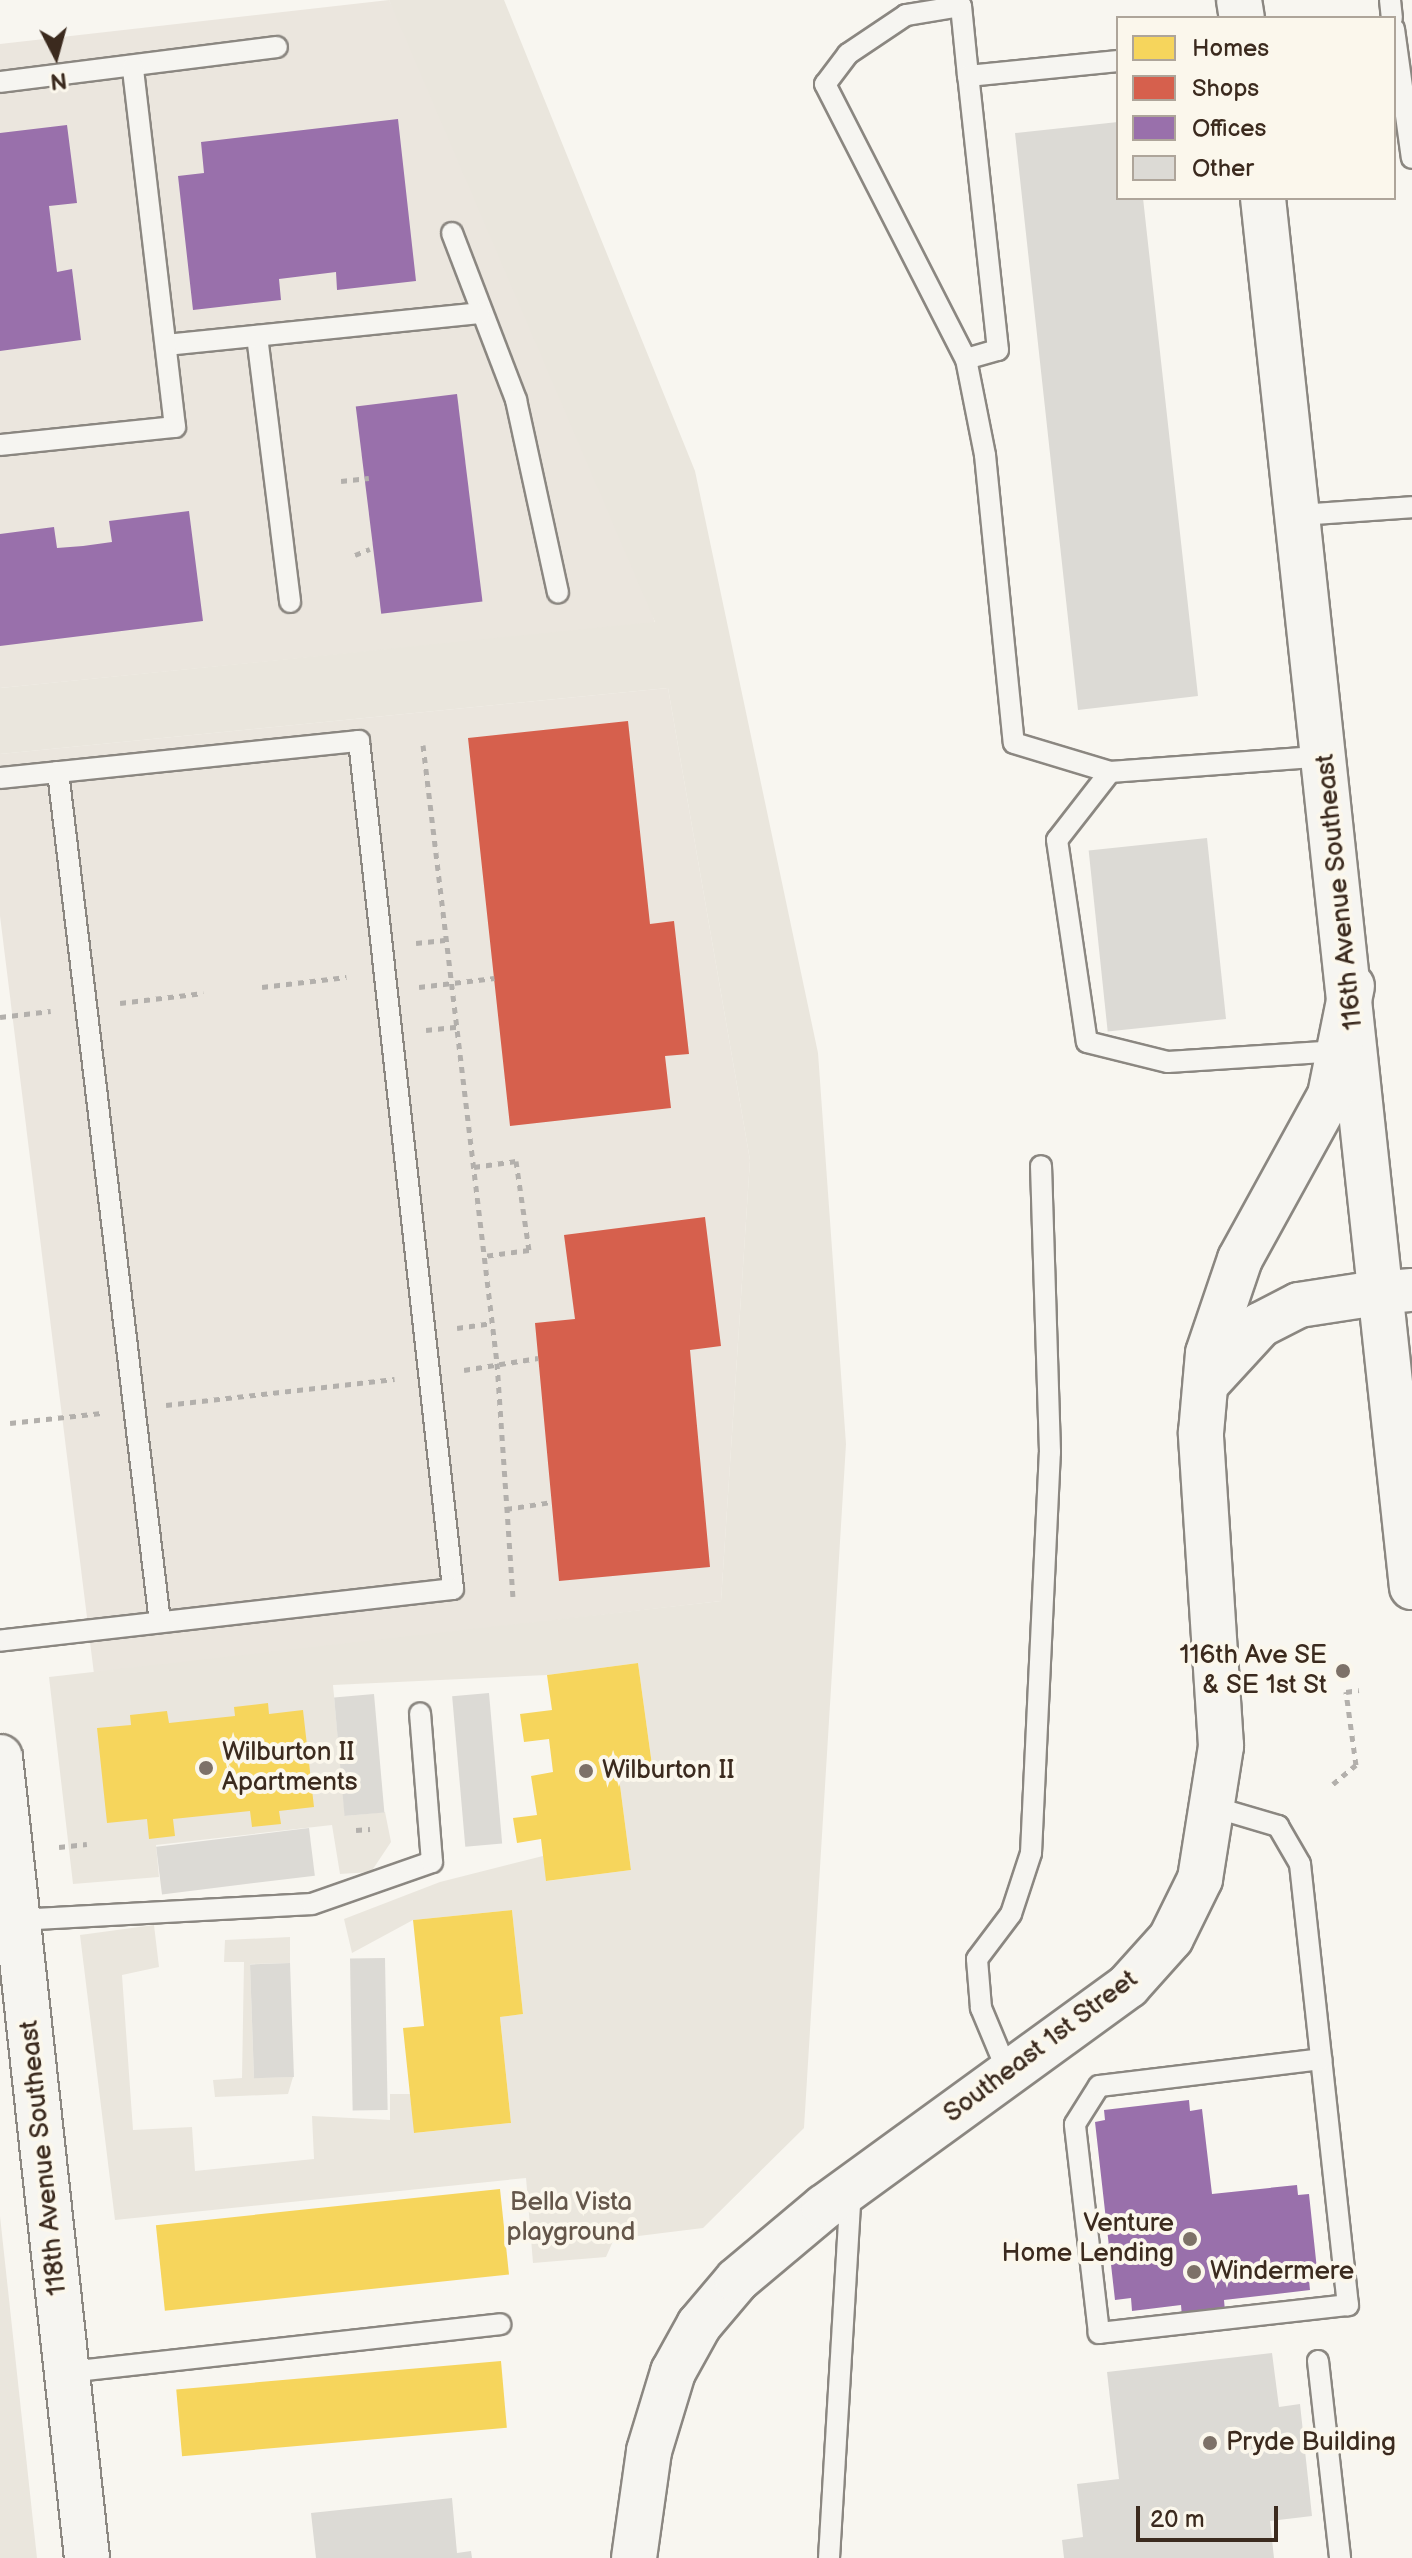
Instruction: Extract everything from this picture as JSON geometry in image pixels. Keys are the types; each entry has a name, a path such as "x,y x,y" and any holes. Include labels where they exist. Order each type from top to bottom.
{"street":[{"name":"116th Avenue Southeast","path":"1263,200 1352,986 1395,1292 1412,1587"},
{"name":"Southeast 1st Street","path":"634,2558 649,2451 673,2372 699,2325 737,2280 851,2187 1128,1986 1171,1938 1200,1879 1217,1808 1219,1691 1202,1389 1225,1292 1308,1145 1339,1051 1352,986"},
{"path":"1202,1389 1260,1325 1299,1305 1395,1292"},
{"name":"118th Avenue Southeast","path":"0,1757 87,2558"}],"lane":[{"path":"966,359 998,350 961,6 906,15 848,54 825,84 966,359 985,455 1014,743 1110,772 1326,756"},
{"path":"1396,43 1412,158"},
{"path":"0,82 277,47"},
{"path":"968,76 1116,61"},
{"path":"0,445 175,427 133,67"},
{"path":"452,233 479,313 516,400 558,592"},
{"path":"166,345 479,313"},
{"path":"257,336 290,602"},
{"path":"1299,515 1412,507"},
{"path":"0,778 359,741 453,1589 0,1641"},
{"path":"58,772 160,1622"},
{"path":"1110,772 1057,840 1087,1042 1168,1062 1339,1051"},
{"path":"1009,2075 981,2008 977,1959 1011,1914 1031,1853 1050,1452 1041,1166"},
{"path":"18,1920 312,1904 432,1862 420,1713"},
{"path":"1217,1808 1278,1826 1300,1864 1348,2305 1099,2333 1075,2124 1099,2086 1321,2059"},
{"path":"829,2558 851,2187"},
{"path":"68,2372 500,2324"},
{"path":"1318,2361 1340,2558"}],"path":[{"path":"341,481 369,478"},
{"path":"355,555 370,549"},
{"path":"423,745 497,1363 513,1596"},
{"path":"404,945 445,940"},
{"path":"262,987 346,977"},
{"path":"411,988 494,978"},
{"path":"118,1003 203,993"},
{"path":"0,1017 52,1011"},
{"path":"413,1032 457,1027"},
{"path":"474,1167 516,1161 529,1250 484,1256"},
{"path":"447,1329 491,1323"},
{"path":"10,1423 429,1376 538,1358"},
{"path":"506,1509 552,1502"},
{"path":"1333,1784 1356,1765 1346,1692 1359,1690"},
{"path":"356,1830 370,1829"},
{"path":"59,1847 87,1844"}],"shaded area":[{"path":"389,0 570,342 655,623 0,688 0,44"},
{"path":"668,688 750,1160 721,1601 94,1674 0,916 0,754"}],"green space":[{"name":"Bella Vista playground","path":"389,0 504,0 695,471 818,1053 846,1444 804,2128 703,2228 614,2239 606,2257 533,2263 526,2178 115,2220 80,1935 154,1925 159,1967 122,1975 133,2130 192,2127 195,2171 314,2159 312,2116 390,2120 390,2094 410,2094 415,2133 511,2123 500,2017 523,2014 512,1910 413,1920 352,1953 344,1919 440,1882 543,1856 547,1881 631,1870 618,1770 652,1765 638,1663 547,1675 333,1685 345,1816 385,1812 391,1842 371,1872 340,1874 332,1825 156,1845 159,1877 73,1884 49,1677 721,1601 750,1160 668,688 0,754 0,688 655,622"},
{"path":"290,1937 290,1963 250,1964 254,2078 293,2077 288,2094 215,2097 213,2080 242,2078 244,1962 224,1962 225,1940"},
{"path":"0,2216 37,2558 0,2558"}],"building: Homes":[{"name":"Wilburton II","path":"638,1663 652,1765 618,1770 631,1870 546,1881 541,1839 517,1843 513,1818 537,1815 531,1776 553,1772 549,1739 524,1742 520,1714 552,1710 547,1675"},
{"name":"Wilburton II Apartments","path":"268,1703 269,1714 303,1710 314,1807 279,1811 281,1824 252,1827 250,1811 173,1819 175,1836 149,1839 147,1819 107,1823 97,1728 131,1725 130,1715 167,1711 169,1723 235,1716 234,1707"},
{"path":"512,1910 523,2014 500,2017 511,2123 414,2133 403,2028 424,2026 413,1920"},
{"path":"500,2189 509,2275 165,2311 156,2225"},
{"path":"501,2361 507,2428 182,2456 176,2389"}],"building: Shops":[{"path":"628,721 650,924 674,921 689,1054 665,1056 671,1108 510,1126 468,738"},
{"path":"705,1217 721,1346 690,1350 710,1567 559,1581 535,1323 575,1319 564,1235"}],"building: Offices":[{"path":"398,119 416,281 337,290 336,272 279,279 281,300 193,310 178,176 204,173 201,142"},
{"path":"67,125 77,203 49,206 57,272 72,269 81,340 0,351 0,133"},
{"path":"457,394 482,601 381,614 356,406"},
{"path":"189,511 203,621 0,646 0,534 54,527 57,548 83,546 112,542 109,521"},
{"path":"1189,2100 1190,2111 1202,2109 1212,2194 1297,2185 1298,2195 1309,2194 1318,2279 1309,2280 1310,2290 1224,2300 1225,2311 1182,2317 1181,2305 1132,2311 1131,2298 1115,2300 1095,2122 1105,2120 1104,2110"}],"building: Other":[{"path":"1116,122 1116,200 1143,200 1198,696 1078,710 1015,133"},
{"path":"1207,838 1226,1019 1108,1031 1089,850"},
{"path":"489,1693 502,1843 465,1847 452,1696"},
{"path":"374,1694 384,1813 345,1816 334,1697"},
{"path":"309,1828 315,1876 162,1894 156,1847"},
{"path":"385,1958 388,2110 353,2111 350,1959"},
{"path":"290,1963 294,2077 254,2078 250,1964"},
{"name":"Pryde Building","path":"1272,2353 1279,2407 1300,2404 1312,2516 1270,2521 1274,2558 1064,2558 1062,2540 1083,2537 1077,2484 1119,2479 1107,2372"},
{"path":"452,2498 457,2553 471,2551 472,2558 316,2558 311,2513"}],"place":[{"name":"116th Ave SE & SE 1st St","path":"1343,1671"},
{"name":"Wilburton II Apartments","path":"206,1768"},
{"name":"Wilburton II","path":"586,1771"},
{"name":"Venture Home Lending","path":"1190,2239"},
{"name":"Windermere","path":"1194,2272"},
{"name":"Pryde Building","path":"1210,2443"}]}
